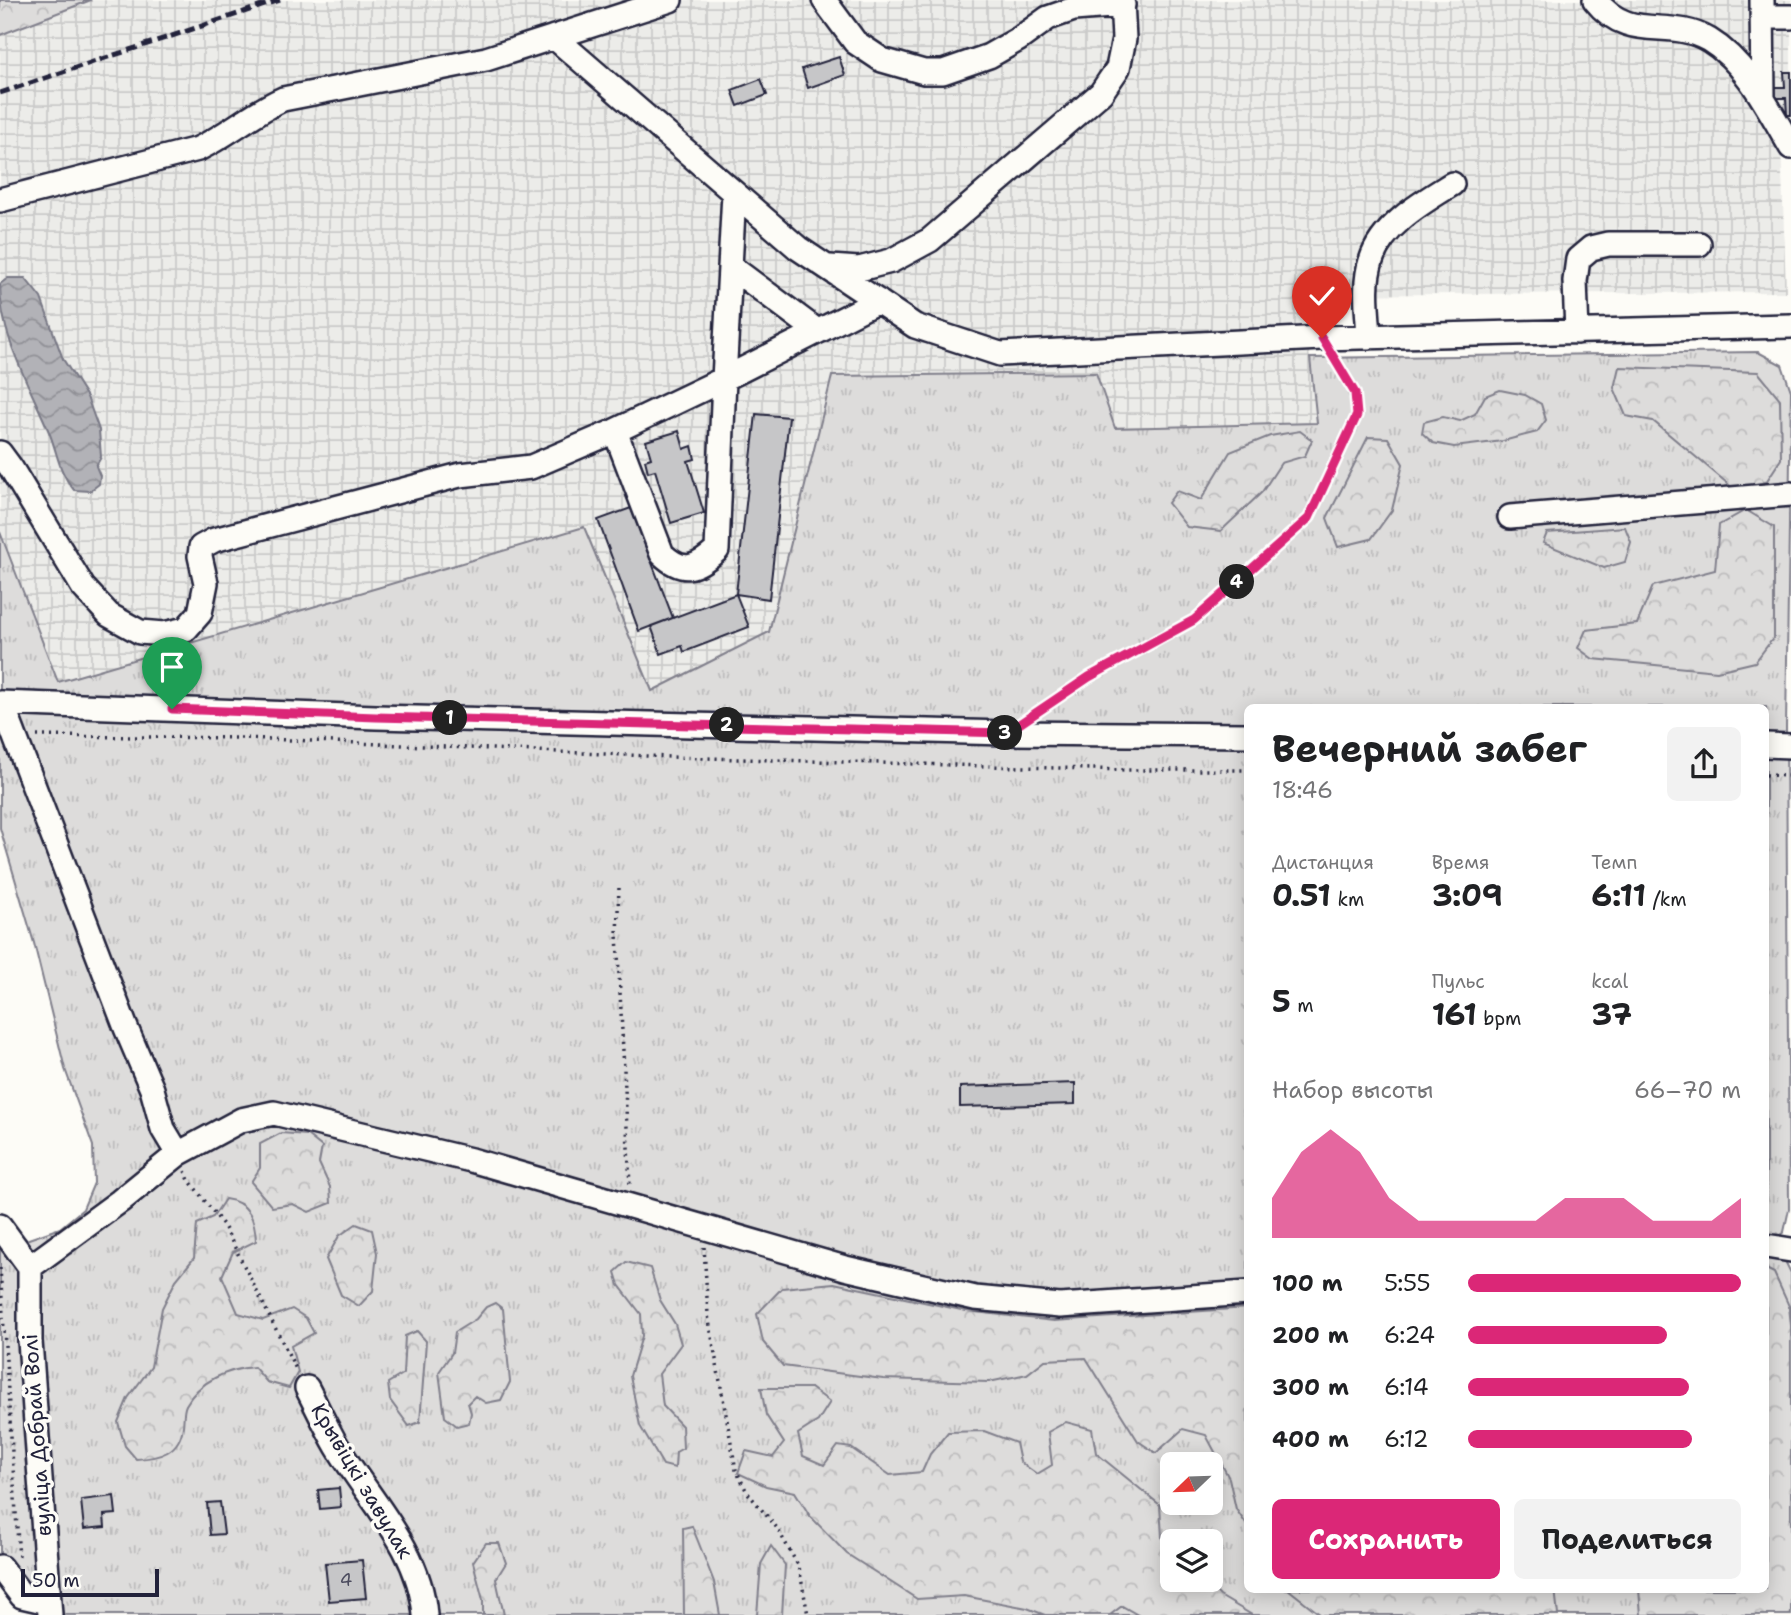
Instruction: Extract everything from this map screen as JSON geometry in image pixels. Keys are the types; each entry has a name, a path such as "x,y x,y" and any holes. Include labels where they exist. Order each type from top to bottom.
{"street":[{"path":"0,200 198,149 219,139 266,106 283,99 486,59 670,0"},
{"path":"824,0 855,42 882,61 924,72 943,72 989,56 1048,18 1074,9 1123,3 1124,39 1118,68 1101,93 930,240 880,264 859,269 826,267"},
{"path":"1595,0 1617,21 1636,27 1678,30 1707,39 1733,58 1763,99 1791,147"},
{"path":"1763,99 1763,8 1791,17"},
{"path":"554,37 798,248 915,326 1000,354 1322,338 1791,326"},
{"path":"1369,337 1367,287 1371,260 1384,238 1402,218 1452,184"},
{"path":"615,431 662,554 674,565 689,568 706,561 717,550 734,193"},
{"path":"1577,332 1575,281 1578,259 1591,248 1608,244 1699,244"},
{"path":"730,266 817,331"},
{"path":"0,453 83,587 109,615 140,632 164,634 186,629 200,613 206,583 200,556 201,547 214,540 460,475 531,467 724,379 878,301"},
{"path":"1510,517 1791,494"},
{"path":"178,1154 163,1129 152,1089 1,703 376,717 1006,733 1244,735"},
{"path":"1769,745 1791,746"},
{"path":"1,1228 30,1268 178,1154 241,1120 274,1113 471,1160 849,1269 975,1298 1060,1306 1244,1293"},
{"path":"1769,1246 1791,1250"},
{"name":"вуліца Добрай Волі","path":"30,1268 30,1355 49,1609"},
{"name":"Крывіцкі завулак","path":"307,1388 336,1445 406,1550 417,1573 425,1615"},
{"path":"0,1567 20,1606 49,1609"}],"path":[{"path":"1006,733 1089,677 1194,620 1309,518 1357,415 1355,393 1322,338"},
{"path":"14,736 245,738 670,757 1127,770 1244,770"},
{"path":"1769,775 1791,776"},
{"path":"619,888 617,934 631,1199"},
{"path":"178,1154 189,1180 224,1226 272,1325 307,1388"},
{"path":"702,1227 708,1315 736,1470 747,1492 778,1528 799,1567 808,1615"},
{"path":"0,1268 20,1606"}],"shaded area":[{"path":"91,0 1791,0 1791,140 1781,141 1786,292 1299,295 1310,358 1317,424 1115,428 832,376 769,632 652,691 583,527 58,682 0,532 0,35"}],"green space":[{"path":"0,0 91,0 0,35"},
{"path":"1758,352 1782,365 1791,391 1786,727 1789,1209 1784,1232 1769,1243 1769,704 1244,704 1244,1593 1769,1593 1769,1248 1785,1261 1791,1273 1791,1615 64,1615 46,1566 48,1602 0,1567 0,1249 60,1228 83,1209 94,1183 93,1146 65,1069 34,943 0,828 0,532 58,682 584,527 652,691 769,632 832,376 1096,373 1115,428 1317,423 1310,358"},
{"path":"1619,367 1758,372 1780,399 1781,459 1766,482 1734,489 1653,421 1626,416 1614,388"},
{"path":"1500,390 1525,395 1541,404 1546,420 1537,432 1503,441 1454,447 1433,443 1422,433 1424,422 1443,417 1460,421 1475,414 1485,396"},
{"path":"1300,431 1312,440 1305,456 1281,463 1262,492 1221,531 1187,527 1168,503 1177,491 1201,500 1230,452 1270,436"},
{"path":"1368,437 1388,438 1403,464 1392,510 1371,539 1338,547 1327,518"},
{"path":"1746,510 1774,527 1774,637 1755,662 1717,671 1593,659 1578,648 1586,630 1637,624 1653,586 1715,570 1719,525"},
{"path":"1625,527 1631,542 1625,562 1604,568 1543,543 1547,533"},
{"path":"281,1133 307,1135 322,1147 319,1163 330,1187 331,1203 309,1212 293,1204 272,1207 251,1182 260,1168 260,1144"},
{"path":"225,1199 246,1208 252,1219 256,1241 233,1252 222,1276 238,1313 263,1320 292,1309 306,1318 314,1333 291,1346 298,1372 289,1388 267,1382 254,1367 234,1370 215,1378 198,1389 186,1405 181,1435 173,1448 160,1455 136,1459 125,1446 118,1422 128,1398 151,1367 162,1308 176,1280 194,1258 197,1224 213,1217"},
{"path":"356,1224 372,1230 377,1253 373,1291 359,1306 341,1295 326,1259 339,1236"},
{"path":"626,1262 650,1268 660,1300 675,1324 681,1344 659,1374 663,1406 682,1426 683,1448 676,1452 675,1468 663,1465 640,1426 630,1376 642,1336 641,1314 619,1285 615,1272"},
{"path":"1769,1270 1774,1273 1789,1306 1791,1326 1791,1615 1641,1615 1639,1593 1769,1593"},
{"path":"834,1283 966,1311 1054,1321 1244,1308 1244,1521 1236,1509 1229,1478 1223,1467 1223,1452 1215,1452 1206,1435 1183,1429 1156,1453 1138,1441 1086,1358 1045,1360 1027,1374 989,1382 883,1379 783,1366 763,1342 757,1314 782,1288"},
{"path":"495,1303 503,1309 510,1382 501,1400 486,1403 475,1396 468,1403 471,1413 469,1423 457,1426 445,1417 439,1372 452,1353 455,1332"},
{"path":"417,1331 426,1341 420,1422 409,1426 390,1400 388,1383 403,1374 405,1336"},
{"path":"761,1388 811,1388 830,1402 818,1421 798,1434 803,1456 824,1465 838,1446 851,1448 890,1475 922,1472 930,1454 948,1432 984,1431 1016,1443 1020,1462 1037,1474 1052,1465 1048,1432 1066,1422 1092,1429 1096,1453 1160,1505 1160,1592 1216,1592 1252,1615 1138,1615 1122,1606 1110,1615 1045,1615 1027,1608 964,1596 917,1599 847,1554 810,1516 795,1492 766,1486 738,1473 746,1451 773,1457 784,1443 766,1415"},
{"path":"692,1526 714,1582 720,1615 684,1615 683,1528"},
{"path":"486,1543 499,1543 506,1563 496,1579 504,1615 483,1615 483,1600 473,1562"},
{"path":"771,1546 785,1565 782,1615 757,1615 761,1564"},
{"path":"1293,1593 1555,1593 1558,1615 1321,1615"}],"water":[{"path":"8,278 25,278 41,298 63,359 87,397 99,430 101,457 96,466 100,476 99,484 90,491 74,490 65,476 17,360 1,304 0,284"}],"building":[{"path":"839,57 845,75 808,88 802,69"},
{"path":"1784,72 1791,72 1791,115 1787,115 1786,98 1775,98 1775,87 1785,87"},
{"path":"761,79 767,95 738,106 732,90"},
{"path":"756,414 789,417 769,599 736,594"},
{"path":"679,431 684,449 692,446 695,459 688,461 704,513 671,523 655,470 648,472 645,460 651,458 646,441"},
{"path":"631,508 673,618 639,631 598,520"},
{"path":"736,594 749,627 684,652 682,646 661,654 651,626"},
{"path":"1075,1083 1075,1104 960,1107 960,1087"},
{"path":"339,1488 341,1507 320,1509 318,1490"},
{"path":"114,1496 116,1514 104,1515 105,1527 84,1529 81,1500"},
{"path":"220,1502 224,1534 210,1535 207,1503"},
{"path":"362,1560 366,1598 329,1601 325,1563"}],"railway":[{"path":"0,93 280,0"}],"route":[{"path":"172,709 376,717 1006,733 1089,677 1194,620 1309,518 1357,415 1355,393 1322,338"}]}
